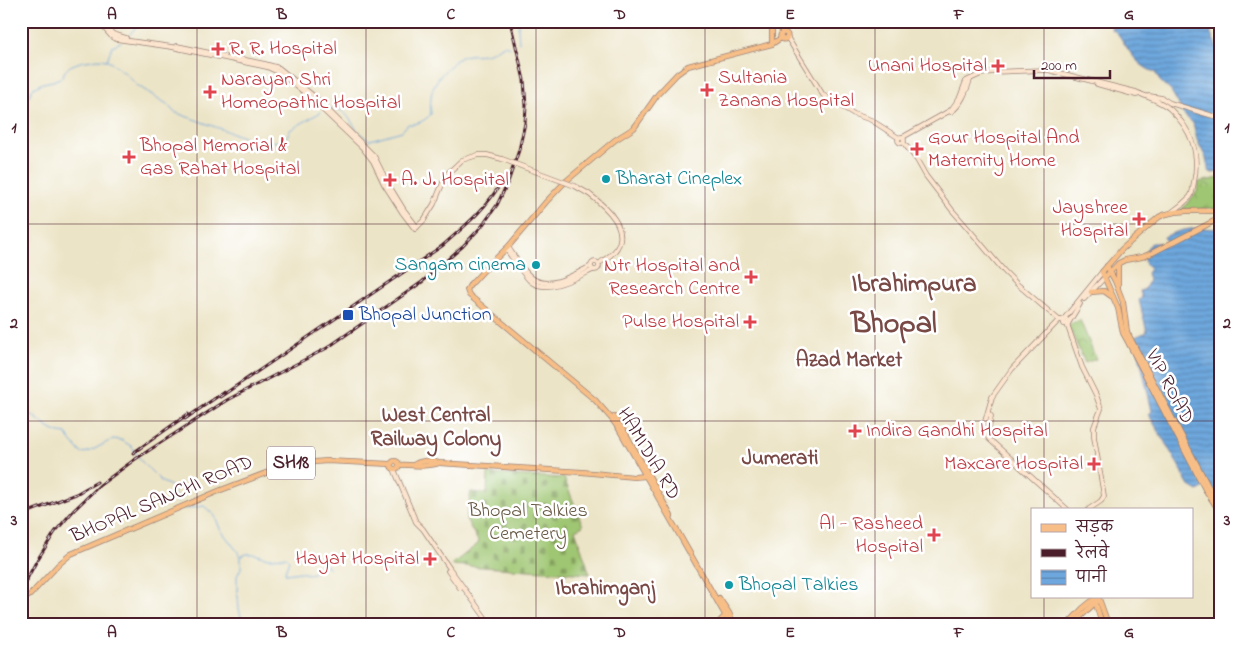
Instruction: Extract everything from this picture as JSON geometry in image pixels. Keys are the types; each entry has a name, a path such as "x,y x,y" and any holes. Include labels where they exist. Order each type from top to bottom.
{"main road":[{"path":"98,21 110,36 116,39 172,47 266,67 278,72 304,92 362,146 373,161 384,184 416,228 424,220 434,204 448,173 462,160 478,155 487,155 574,186 589,194 603,205 620,230 620,240 612,254 599,264 593,262 592,268 560,281 543,282 532,280 507,248"},
{"path":"102,21 113,34 122,37 197,49 279,68 316,98 374,156 403,211"},
{"path":"772,22 800,56 824,95 902,139 948,205 1004,272 1064,321 1101,409 1094,427 1094,437 1104,496 1101,501 1090,508"},
{"path":"772,22 772,44"},
{"path":"504,321 469,295 467,290 471,282 507,248 565,182 615,140 634,128 658,94 676,74 688,66 772,44 784,36"},
{"path":"902,139 951,110 960,97 966,82 981,74 992,72 1048,70 1162,98 1173,104 1220,118"},
{"path":"1142,94 1169,108 1182,122 1192,139 1196,154 1197,172 1194,188 1190,196 1170,213"},
{"path":"990,436 992,396 1012,369 1078,307 1104,274 1107,266 1122,249 1159,217 1170,213 1220,211"},
{"path":"1064,321 1104,274 1110,272 1118,264 1152,253 1220,218"},
{"path":"1118,264 1118,289"},
{"name":"VIP ROAD","path":"1107,266 1124,302 1129,341"},
{"name":"VIP ROAD","path":"1104,274 1118,308 1124,332 1220,512"},
{"path":"473,282 470,289 471,293 504,321"},
{"path":"1091,292 1104,291 1114,299"},
{"name":"HAMIDIA RD","path":"504,321 575,378 604,406 626,434 645,476 687,544 730,622"},
{"path":"990,415 984,426 984,431 989,439 1066,508"},
{"name":"BHOPAL SANCHI ROAD","path":"21,602 71,554 179,507 290,464 333,461 391,464"},
{"path":"399,465 398,462 394,461 391,467 394,469 416,522 452,576 488,624"},
{"path":"394,469 399,465 415,464 429,466 439,463 582,472 634,478 645,476"},
{"name":"VIP ROAD","path":"1207,488 1220,506"},
{"name":"HAMIDIA RD","path":"714,592 722,609 727,614"},
{"path":"1073,624 1096,599"},
{"path":"1096,599 1102,624"},
{"path":"1068,624 1083,608 1096,599"},
{"path":"1096,599 1108,624"},
{"path":"717,624 722,609"},
{"path":"1087,609 1098,612"},
{"path":"717,624 727,614"}],"green space":[{"path":"1220,178 1220,208 1181,210 1197,192 1199,182"},
{"path":"1080,320 1096,359 1085,363 1068,325"},
{"name":"Bhopal Talkies Cemetery","path":"488,474 564,478 583,526 575,530 590,574 451,565 479,543 466,519 471,492 487,494"}],"water":[{"path":"1113,21 1210,21 1211,34 1220,54 1220,172 1212,173 1209,171 1206,158 1197,140 1193,123 1183,114 1171,91 1160,81 1155,72 1145,68 1137,61 1119,35 1111,29"},
{"path":"1201,228 1220,229 1220,501 1209,484 1198,491 1188,485 1149,415 1152,411 1135,337 1147,332 1139,300 1142,298 1140,291 1145,289 1149,280 1147,273 1150,269 1144,261 1148,247 1151,243 1159,243 1158,245 1165,247 1168,244 1164,237 1173,233"}],"waterway":[{"path":"130,34 141,21"},
{"path":"519,43 518,27 520,21"},
{"path":"107,60 112,46 121,42"},
{"path":"330,109 343,112 359,132 370,140 402,131 408,124 420,122 431,114 433,87 444,71 458,59 466,55 486,54 504,45 510,47"},
{"path":"21,111 33,88 62,77 70,66 98,59 107,60 124,72 138,86 167,104 174,112 246,138 277,142 285,140 290,130 321,112"},
{"path":"21,410 27,412 53,431 66,434 81,453 89,452 113,439 121,440 131,446 142,462 162,482 171,486 178,503"},
{"path":"184,509 204,506 215,516 220,529 241,556 241,568 237,576 237,587 239,609 243,624"},
{"path":"242,556 245,554 256,554 269,558 286,557 289,560 285,571 286,574 313,573 324,564 329,568"}],"railway":[{"path":"21,590 55,532 100,485 134,460 227,400 327,348 422,282 463,246 482,226 497,205 508,182 519,150 525,123 524,80 510,21"},
{"path":"220,397 442,246 490,200 502,181"},
{"path":"185,419 224,392"},
{"path":"133,453 188,414"},
{"path":"21,515 76,494 97,482"}],"place":[{"name":"R. R. Hospital","path":"218,49"},
{"name":"Unani Hospital","path":"998,66"},
{"name":"Sultania Zanana Hospital","path":"707,90"},
{"name":"Narayan Shri Homeopathic Hospital","path":"210,92"},
{"name":"Gour Hospital And Maternity Home","path":"917,149"},
{"name":"Bhopal Memorial & Gas Rahat Hospital","path":"129,157"},
{"name":"Bharat Cineplex","path":"606,179"},
{"name":"A. J. Hospital","path":"390,180"},
{"name":"Jayshree Hospital","path":"1139,219"},
{"name":"Sangam cinema","path":"536,265"},
{"name":"Ntr Hospital and Research Centre","path":"751,277"},
{"name":"Bhopal Junction","path":"348,315"},
{"name":"Pulse Hospital","path":"750,322"},
{"name":"Indira Gandhi Hospital","path":"855,431"},
{"name":"Maxcare Hospital","path":"1094,464"},
{"name":"Al - Rasheed Hospital","path":"934,535"},
{"name":"Hayat Hospital","path":"430,559"},
{"name":"Bhopal Talkies","path":"729,585"}],"district":[{"name":"Ibrahimpura","path":"914,285"},
{"name":"Bhopal","path":"894,325"},
{"name":"Azad Market","path":"849,361"},
{"name":"West Central Railway Colony","path":"436,428"},
{"name":"Jumerati","path":"780,459"},
{"name":"Ibrahimganj","path":"605,589"}]}
